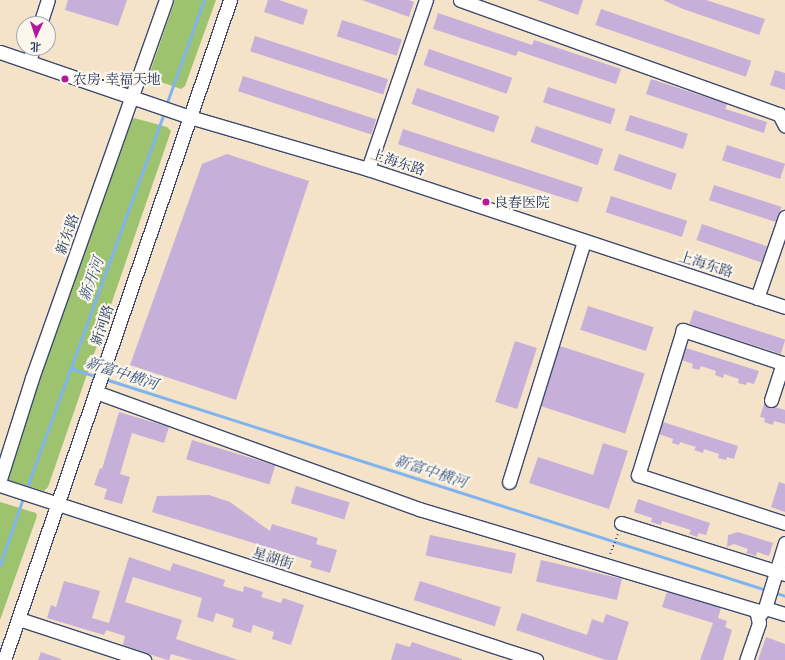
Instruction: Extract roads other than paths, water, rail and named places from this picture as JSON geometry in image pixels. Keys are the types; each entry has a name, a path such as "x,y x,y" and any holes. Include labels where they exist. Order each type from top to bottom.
{"street":[{"path":"43,16 48,0"},
{"name":"新东路","path":"0,479 32,378 133,97 166,0"},
{"name":"新河路","path":"4,660 230,0"},
{"path":"368,169 426,0"},
{"path":"460,0 779,114 785,126"},
{"name":"上海东路","path":"0,52 190,117 368,169 785,307"},
{"path":"29,62 31,56"},
{"path":"757,298 785,217"},
{"path":"508,482 584,241"},
{"path":"771,400 784,364 683,330 638,475 785,523"},
{"path":"99,382 419,509 756,610 763,609 785,614"},
{"name":"星湖街","path":"6,488 57,506 536,660"},
{"path":"619,529 778,576"},
{"path":"746,660 763,609 778,576 785,543"},
{"path":"19,619 144,660"}],"waterway":[{"name":"新开河","path":"166,105 204,0"},
{"name":"新开河","path":"26,490 164,112"},
{"name":"新富中横河","path":"70,368 97,377"},
{"name":"新富中横河","path":"105,379 766,590"},
{"name":"新开河","path":"0,565 24,495"},
{"name":"新富中横河","path":"773,592 785,596"}],"place":[{"name":"农房·幸福天地","path":"65,79"},
{"name":"良春医院","path":"486,202"}]}
